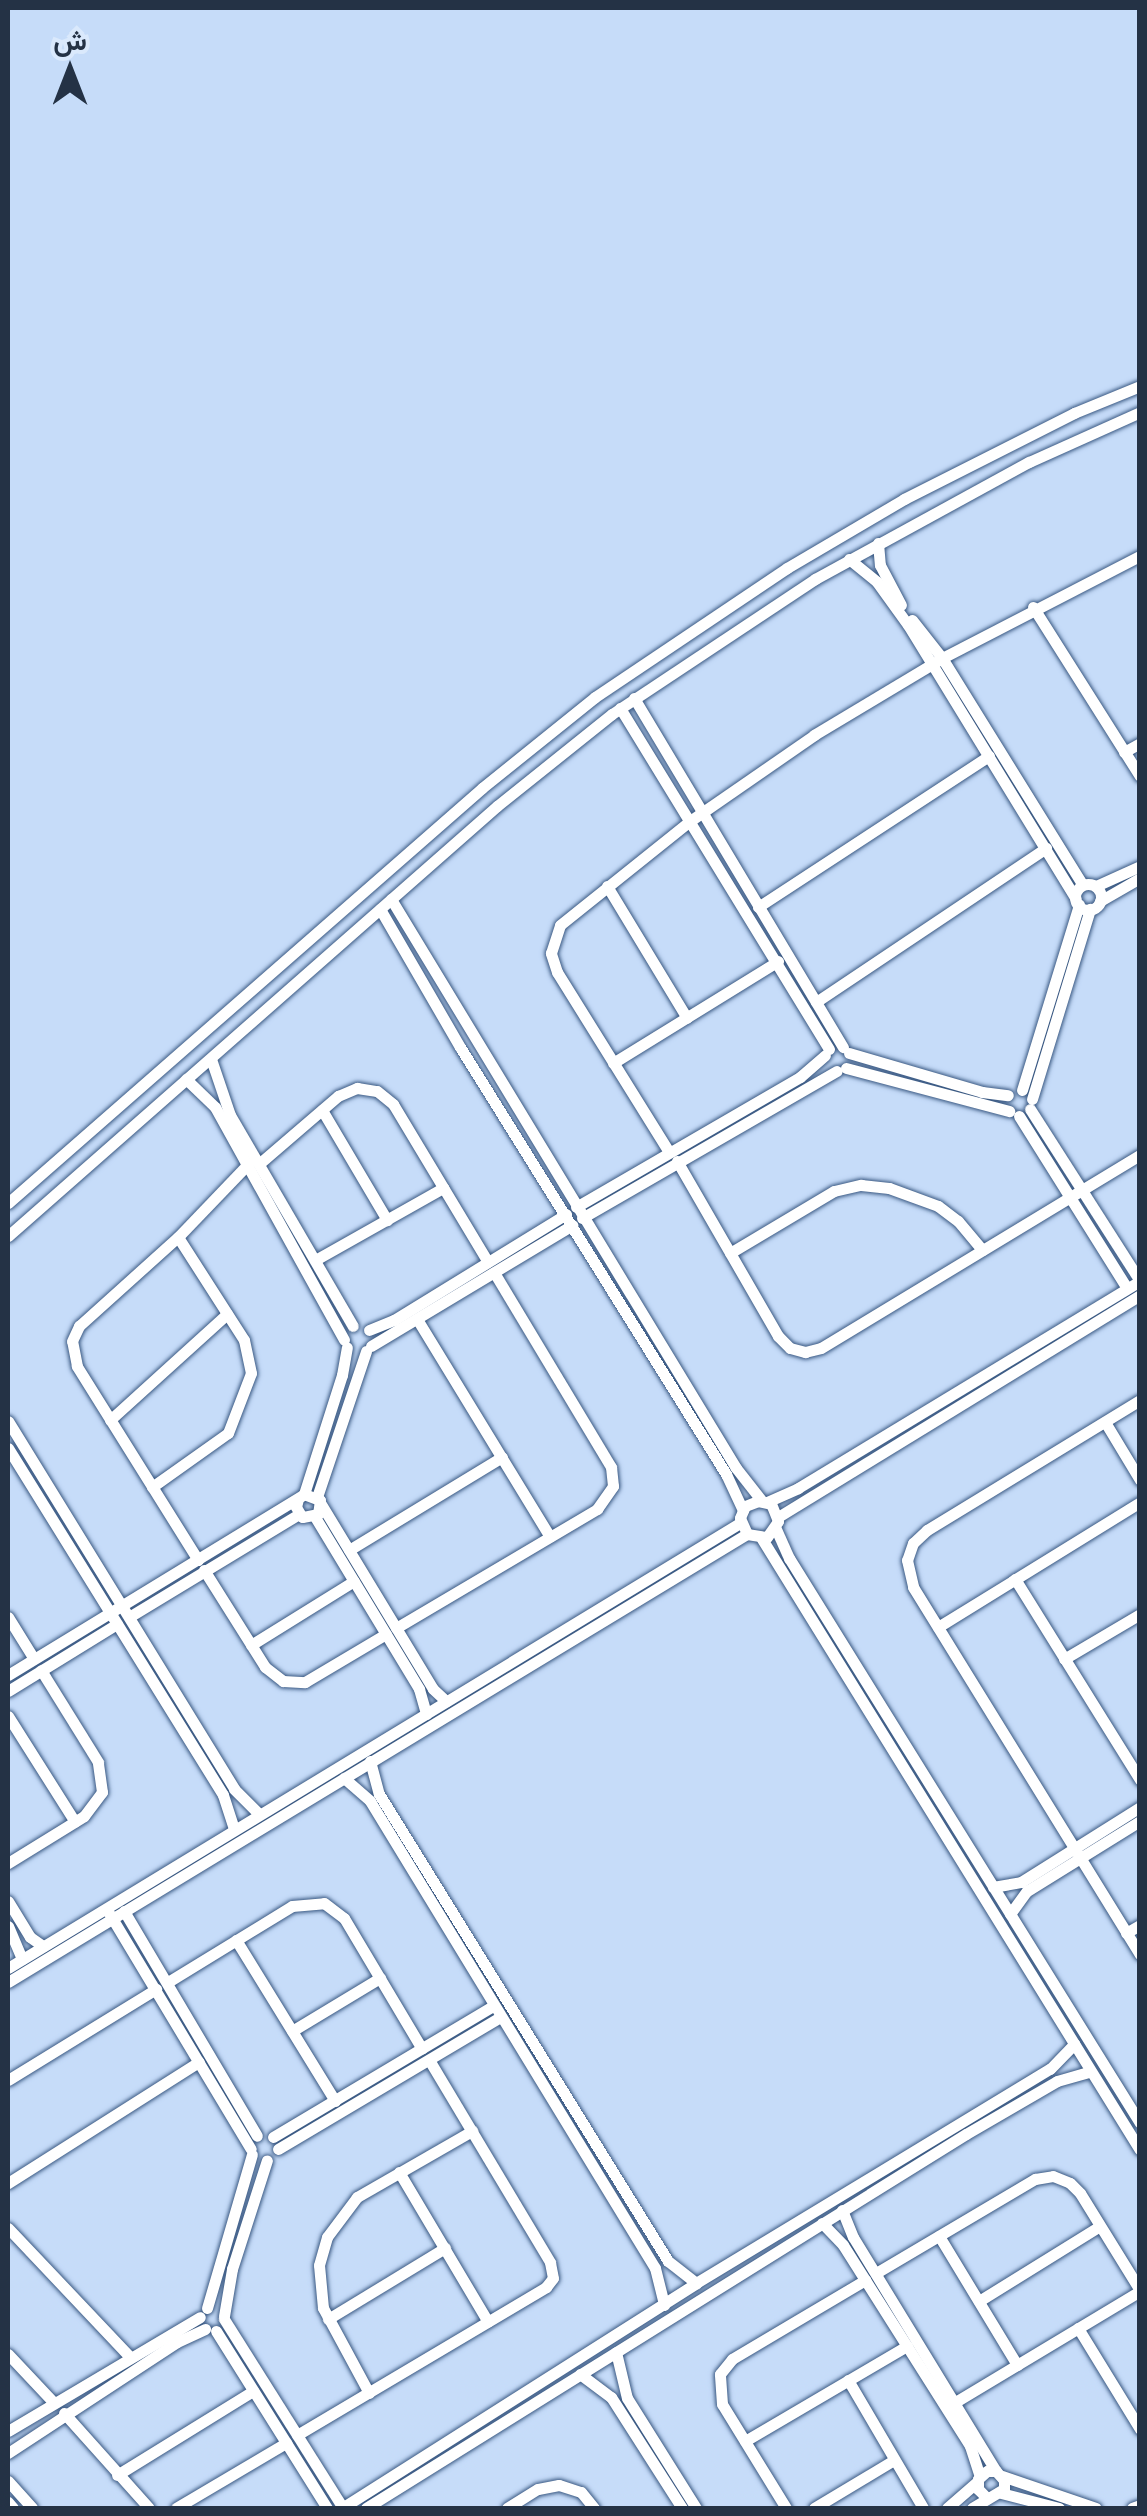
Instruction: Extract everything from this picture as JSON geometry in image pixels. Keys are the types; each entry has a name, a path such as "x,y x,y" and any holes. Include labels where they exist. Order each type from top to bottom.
{"street":[{"path":"8,1203 482,788 595,698 787,568 904,500 1140,386"},
{"path":"8,1236 380,908 620,708 850,559 960,498 1140,412"},
{"path":"946,477 947,491 960,498"},
{"path":"904,500 916,510 917,522"},
{"path":"878,544 880,565 900,604 1089,886 1051,1022 1022,1105"},
{"path":"850,559 877,582 937,661 989,756 1086,904"},
{"path":"1138,559 1034,608 814,735 606,886 560,925 552,953 557,972 676,1155 778,1336 790,1348 805,1352 821,1348 1140,1156"},
{"path":"1034,608 1140,776"},
{"path":"634,698 696,818 827,1052 827,1066 1022,1105"},
{"path":"620,708 758,907 846,1050 841,1069 676,1155"},
{"path":"1124,752 1140,743"},
{"path":"758,907 989,756"},
{"path":"816,1002 1046,848"},
{"path":"1089,886 1140,866"},
{"path":"1086,904 1140,878"},
{"path":"606,886 686,1018"},
{"path":"1086,904 1089,886"},
{"path":"391,899 493,1086"},
{"path":"380,908 672,1375 740,1474 765,1501 789,1558 1140,2123"},
{"path":"614,1063 778,961"},
{"path":"245,996 250,1008 261,1013"},
{"path":"207,1028 220,1033 224,1045"},
{"path":"8,1968 43,1946 114,1912 234,1829 370,1762 743,1522 765,1501 798,1488 1135,1293 1022,1105 1008,1095 982,1092 846,1050 827,1052 800,1076 676,1155 439,1299 369,1330 353,1326 317,1260 290,1227"},
{"path":"210,1059 225,1105 290,1227 345,1343 357,1353 368,1349 417,1319 439,1299"},
{"path":"186,1079 215,1106 254,1164"},
{"path":"356,1088 386,1096 614,1476 604,1503 315,1677 294,1683 273,1676 251,1644 73,1358 75,1332 254,1164 356,1088"},
{"path":"322,1110 387,1220"},
{"path":"730,1253 834,1191 861,1184 889,1188 938,1206 958,1221 982,1250"},
{"path":"317,1260 443,1188"},
{"path":"152,1487 221,1441 239,1413 251,1367 244,1340 178,1237"},
{"path":"110,1420 228,1314"},
{"path":"417,1319 550,1537"},
{"path":"353,1326 345,1343 342,1375 310,1499 315,1517 354,1582 446,1701"},
{"path":"201,1565 299,1514 310,1499 368,1349 369,1330"},
{"path":"762,1539 777,1523 1013,1364"},
{"path":"672,1375 743,1522 762,1539 1140,2150"},
{"path":"1140,1400 927,1530 913,1543 907,1560 909,1578 1140,1954"},
{"path":"8,1421 42,1490 171,1700 223,1795 234,1829"},
{"path":"1105,1422 1140,1480"},
{"path":"8,1448 42,1490"},
{"path":"349,1550 502,1457"},
{"path":"310,1499 349,1550 422,1695 426,1714"},
{"path":"8,1691 37,1665 310,1499"},
{"path":"938,1627 1140,1502"},
{"path":"299,1514 315,1517"},
{"path":"1014,1580 1140,1780"},
{"path":"251,1644 354,1582"},
{"path":"1064,1659 1140,1614"},
{"path":"8,1617 102,1772 98,1802 75,1822 8,1863"},
{"path":"8,1982 446,1701 555,1643"},
{"path":"8,1675 37,1665"},
{"path":"171,1700 234,1789 266,1815"},
{"path":"8,1716 75,1822"},
{"path":"883,1736 896,1730"},
{"path":"370,1762 379,1794 668,2261 696,2284"},
{"path":"344,1778 370,1802 655,2268 664,2305"},
{"path":"1010,1914 1022,1895 1140,1807"},
{"path":"993,1887 1021,1882 1140,1821"},
{"path":"424,1893 437,1886"},
{"path":"8,1901 30,1937 43,1946"},
{"path":"168,1982 300,1903 324,1903 344,1918 553,2272 546,2287 176,2508"},
{"path":"114,1912 168,1982 257,2136 275,2143"},
{"path":"114,1912 252,2152 267,2160"},
{"path":"1126,1933 1140,1925"},
{"path":"8,1926 22,1959"},
{"path":"236,1940 335,2101"},
{"path":"292,2031 380,1978"},
{"path":"8,2080 156,1989"},
{"path":"275,2143 497,2012"},
{"path":"257,2136 207,2321 253,2390 343,2508 580,2374 822,2223 1057,2064 1074,2044"},
{"path":"224,2317 232,2269 275,2143 335,2101 426,2054"},
{"path":"8,2184 200,2062"},
{"path":"366,2508 696,2284 962,2129 1065,2077 1091,2072"},
{"path":"1098,2083 1110,2076"},
{"path":"566,2124 579,2116"},
{"path":"369,2393 328,2319 319,2279 327,2236 357,2197 472,2131"},
{"path":"399,2172 488,2322"},
{"path":"786,2508 718,2394 725,2366 1044,2177 1062,2178 1076,2188 1140,2290 957,2401"},
{"path":"842,2210 906,2346 970,2446 986,2497"},
{"path":"822,2223 871,2277 957,2401 999,2474 1001,2493"},
{"path":"978,2301 1100,2226"},
{"path":"8,2228 129,2356"},
{"path":"939,2236 1017,2365"},
{"path":"328,2319 445,2248"},
{"path":"8,2453 177,2342 207,2321 217,2308 327,2508"},
{"path":"8,2432 129,2356 224,2317"},
{"path":"1078,2328 1140,2429"},
{"path":"745,2441 906,2346"},
{"path":"616,2352 627,2398 696,2508"},
{"path":"8,2354 54,2403"},
{"path":"580,2374 610,2397 682,2508"},
{"path":"848,2380 923,2508"},
{"path":"117,2474 253,2390"},
{"path":"64,2413 149,2508"},
{"path":"814,2508 894,2460"},
{"path":"947,2508 978,2479 999,2474 1096,2508"},
{"path":"8,2481 32,2508"},
{"path":"508,2508 544,2486 559,2485 580,2492 594,2508"},
{"path":"972,2508 986,2497 1001,2493 1059,2508"},
{"path":"8,2502 13,2508"},
{"path":"1132,2508 1140,2505"}]}
